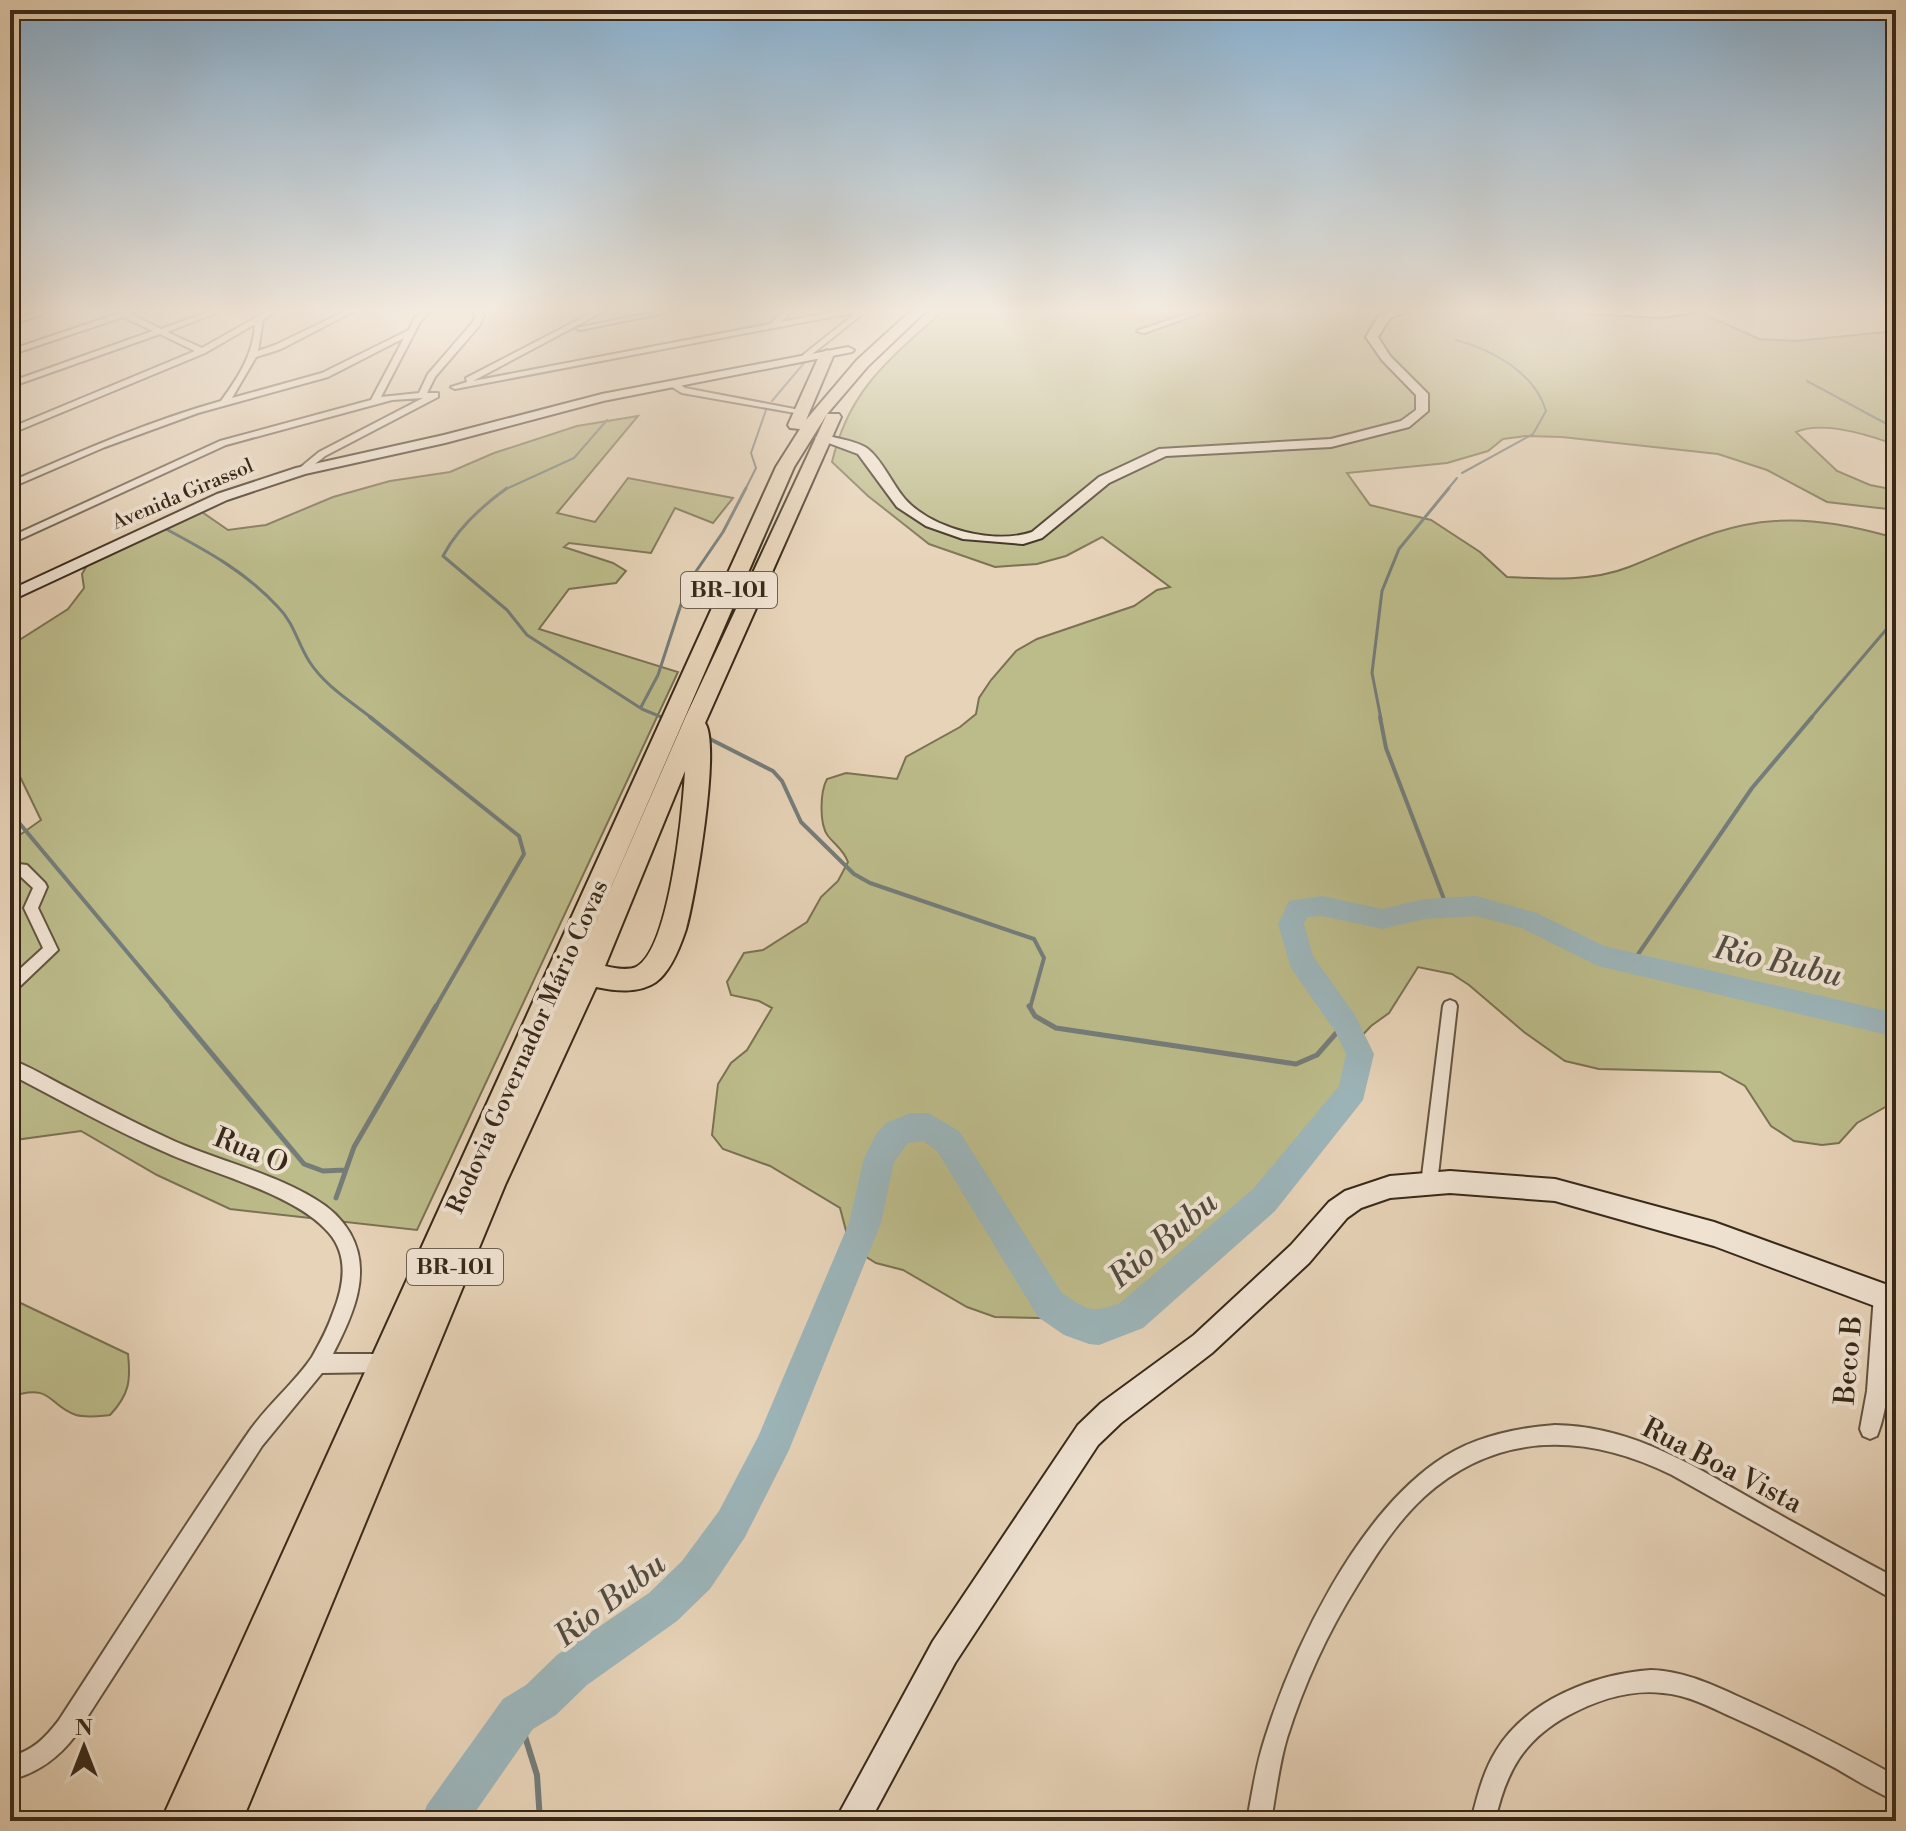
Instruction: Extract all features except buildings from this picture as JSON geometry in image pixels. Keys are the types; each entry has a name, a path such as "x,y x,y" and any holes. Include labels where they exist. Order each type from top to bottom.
{"highway":[{"path":"785,467 785,452 809,393"},
{"name":"Rodovia Governador Mário Covas","path":"183,1821 785,467 816,414 834,393"},
{"path":"832,418 828,411 845,393"},
{"name":"Rodovia Governador Mário Covas","path":"220,1821 491,1182 588,974 697,716 821,438 832,418 853,393"},
{"path":"652,765 652,790 575,961 578,970 588,974 614,978 641,977 658,963 691,840 698,779 697,716"}],"street":[{"path":"10,431 100,393"},
{"path":"225,402 230,393"},
{"path":"10,485 102,445 257,393"},
{"path":"374,402 379,393"},
{"path":"301,471 322,454 439,393"},
{"name":"Avenida Girassol","path":"10,596 222,497 301,471 628,393"},
{"path":"702,393 801,411"},
{"path":"821,438 863,451 902,504 931,523 963,535 1023,540 1037,535 1104,480 1164,452 1326,444 1362,438 1411,421 1422,411 1421,393"},
{"path":"10,541 223,443 374,402 435,395"},
{"path":"10,868 22,869 40,887 31,908 51,950 10,987"},
{"path":"1429,1184 1450,1006"},
{"name":"Rua O","path":"10,1066 192,1157 307,1203 326,1217 342,1235 351,1256 350,1282 339,1324 318,1364 255,1439 67,1728 54,1745 36,1759 12,1768"},
{"path":"859,1818 944,1652 1088,1435 1111,1413 1203,1344 1300,1254 1338,1210 1372,1191 1429,1184 1527,1186 1584,1196 1714,1234 1889,1298"},
{"name":"Beco B","path":"1870,1429 1889,1298"},
{"path":"318,1364 388,1363"},
{"name":"Rua Boa Vista","path":"1259,1821 1275,1740 1310,1646 1358,1565 1405,1503 1442,1470 1484,1447 1563,1434 1596,1438 1630,1448 1681,1470 1896,1590"},
{"path":"1483,1821 1489,1792 1508,1748 1528,1727 1565,1704 1601,1690 1652,1680 1699,1690 1802,1737 1896,1789"}],"shaded area":[{"path":"861,393 1896,393 1896,445 1832,428 1796,432 1837,471 1870,485 1896,490 1896,510 1827,502 1767,470 1718,454 1562,437 1503,439 1488,451 1447,463 1347,473 1370,505 1431,520 1480,552 1507,577 1569,578 1614,572 1718,532 1755,523 1806,521 1836,524 1896,538 1896,1101 1857,1123 1839,1143 1822,1145 1794,1141 1771,1126 1745,1086 1720,1072 1599,1069 1565,1061 1452,974 1418,967 1389,1013 1354,1044 1352,1079 1358,1097 1354,1105 1336,1118 1327,1135 1241,1236 1178,1288 1126,1316 1084,1319 995,1317 967,1307 903,1270 876,1263 847,1245 849,1242 840,1208 770,1166 723,1149 712,1135 718,1084 731,1063 747,1050 772,1008 759,1001 731,995 727,982 744,953 763,950 807,922 821,897 838,881 848,862 828,836 823,824 822,800 827,779 846,773 897,779 906,757 960,727 976,714 979,698 1016,651 1037,639 1134,606 1157,590 1170,587 1102,537 1066,556 1037,564 995,567 929,544 868,496 832,462"},
{"path":"638,416 557,513 595,522 628,478 733,498 713,523 675,508 651,553 569,543 564,547 613,563 626,571 616,583 569,589 539,629 678,672 417,1230 230,1209 157,1175 81,1131 15,1140 10,1145 10,842 41,820 10,756 10,646 68,609 84,588 82,574 89,562 199,510 228,530 266,525 333,497 390,481 450,472 494,453 577,426"},
{"path":"10,1298 128,1354 127,1387 110,1415 76,1415 49,1397 35,1392 10,1397"}],"waterway":[{"path":"772,401 778,393"},
{"path":"1462,473 1533,434 1546,411 1538,393"},
{"path":"1830,393 1896,429"},
{"path":"746,488 756,468 751,453 766,410"},
{"path":"505,490 574,458 607,420"},
{"path":"1447,490 1457,478"},
{"path":"641,707 658,675 688,583 723,532 746,488"},
{"path":"1381,719 1372,673 1382,591 1399,549 1449,488"},
{"path":"505,490 471,519 443,556 507,610 527,635 642,709 666,719 662,717"},
{"path":"166,529 253,583 288,620 305,654 322,678 373,719"},
{"path":"1810,719 1896,618"},
{"path":"370,717 519,836 524,854 435,1008"},
{"path":"1380,717 1386,748 1447,907"},
{"path":"1632,963 1752,788 1812,717"},
{"path":"706,737 773,771 782,781 801,822 854,874 870,883 1034,939 1044,958 1030,1008"},
{"path":"10,812 174,1008"},
{"name":"Rio Bubu","path":"443,1821 518,1714 541,1700 572,1670 663,1607 696,1575 732,1524 771,1450 865,1223 879,1158 897,1133 911,1127 928,1127 948,1141 1050,1305 1076,1323 1089,1327 1099,1328 1131,1316 1264,1200 1353,1091 1360,1054 1345,1023 1301,960 1291,924 1298,908 1322,906 1382,919 1425,909 1476,906 1528,920 1598,955 1896,1025"},
{"path":"172,1006 304,1164 323,1171 345,1170"},
{"path":"336,1198 354,1147 436,1006"},
{"path":"1030,1008 1035,1016 1056,1028 1296,1064 1317,1055 1345,1023"},
{"path":"518,1714 537,1775 540,1821"}]}
